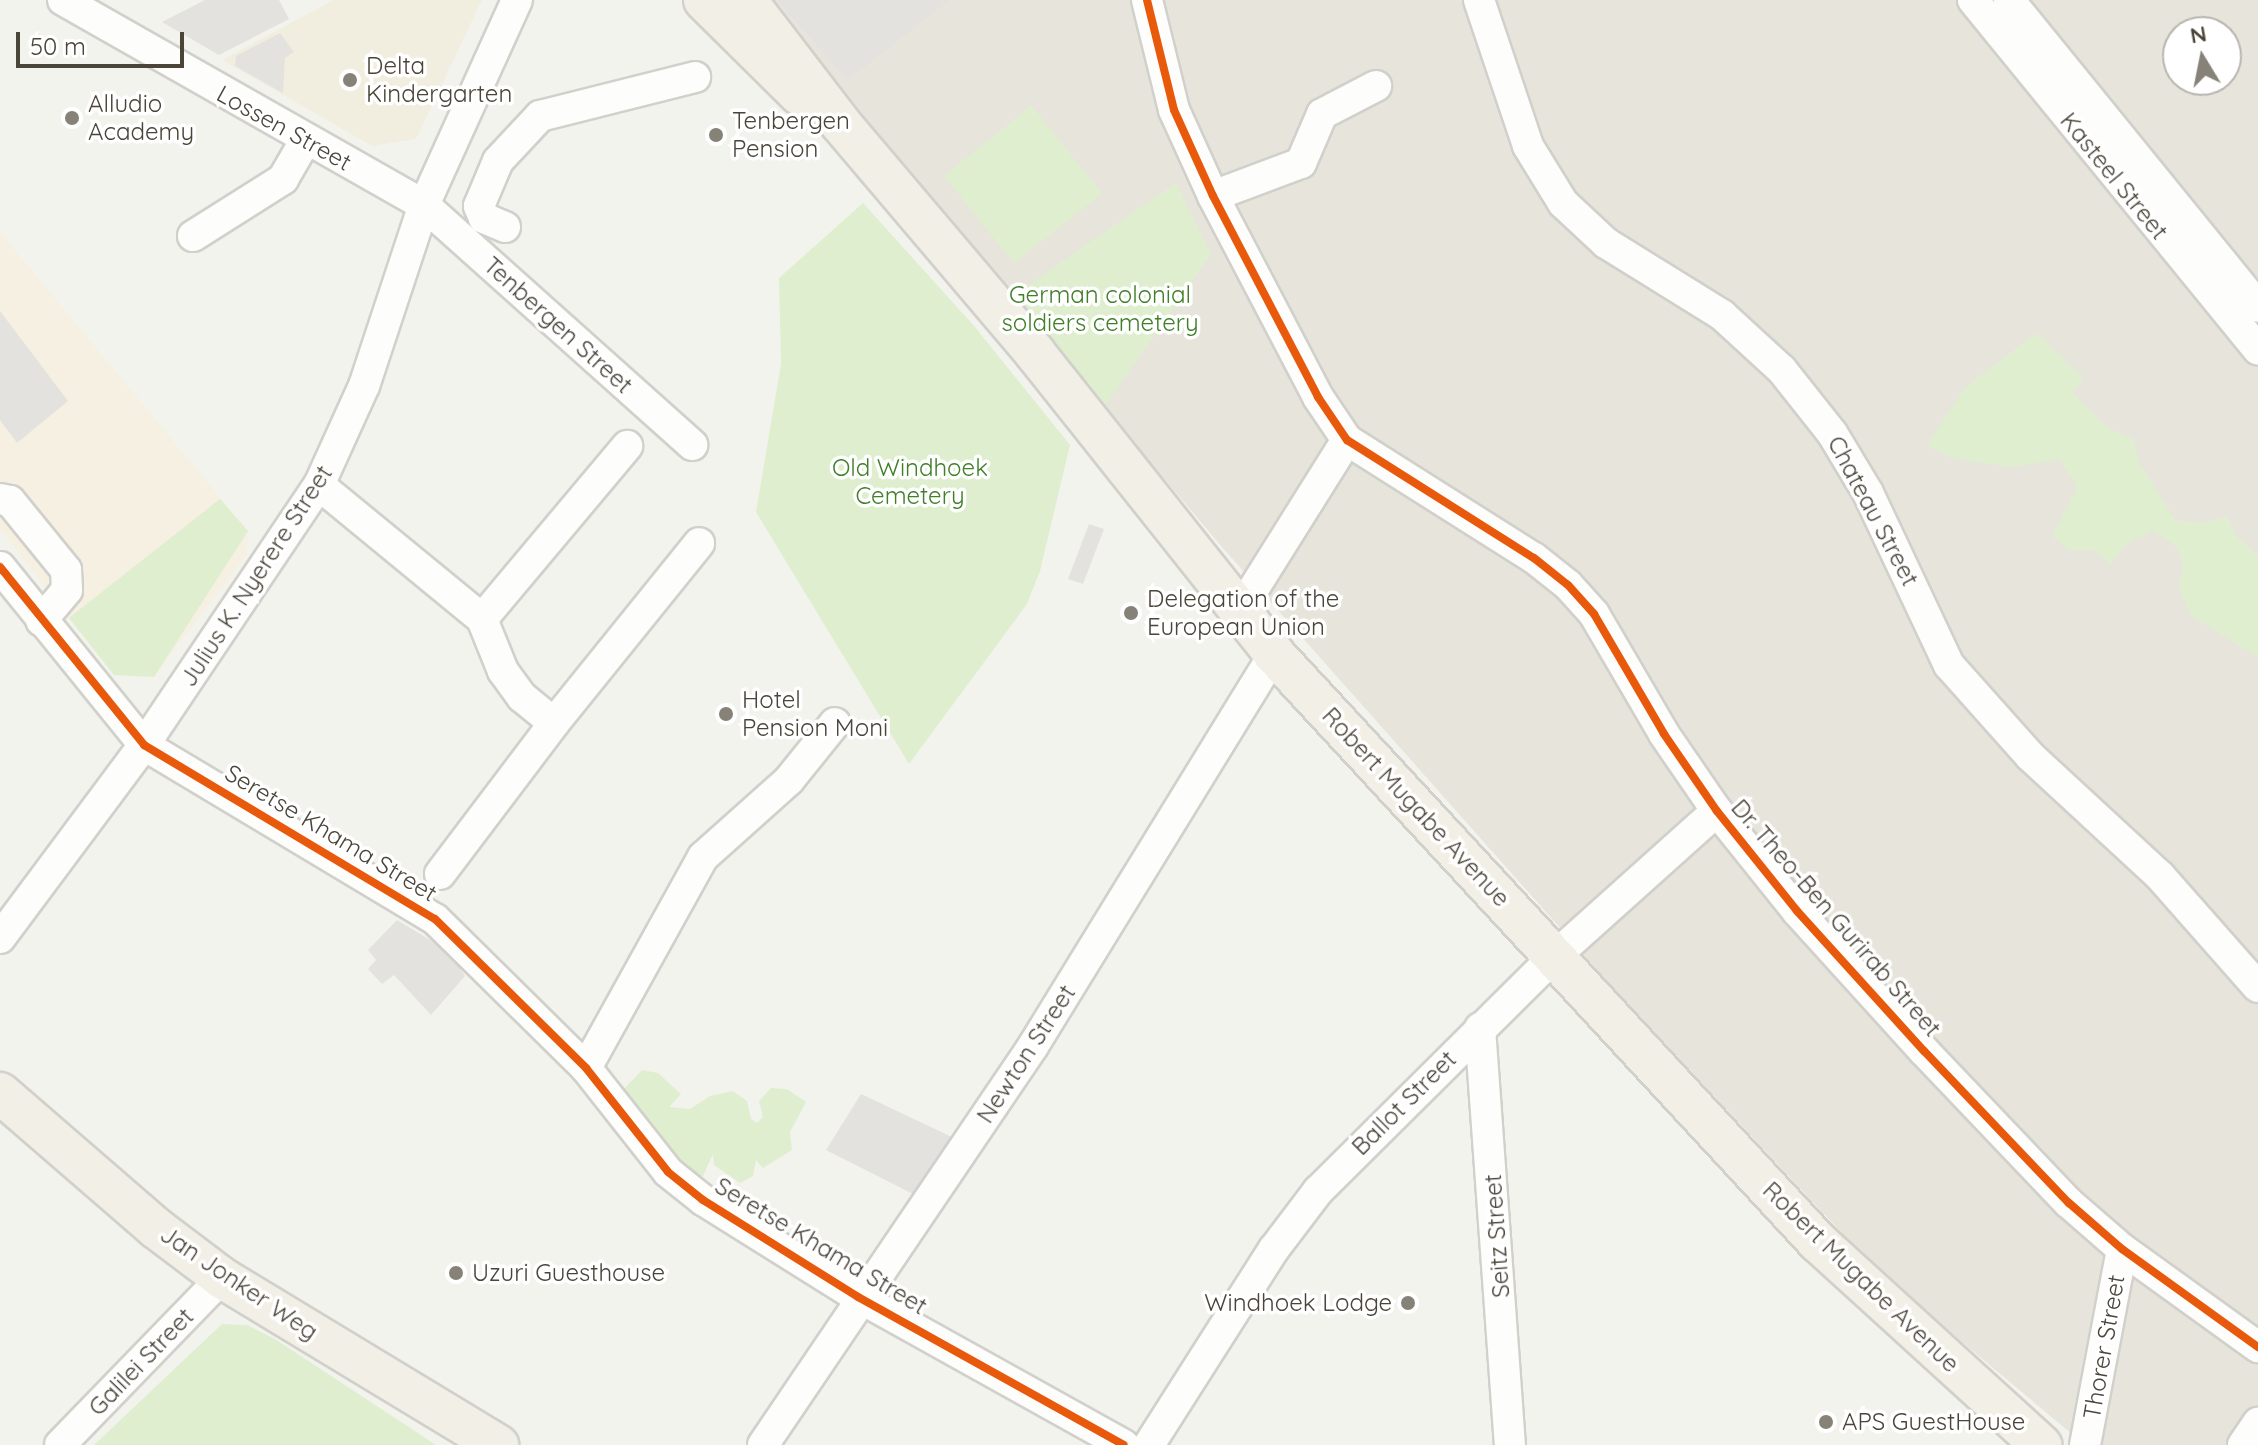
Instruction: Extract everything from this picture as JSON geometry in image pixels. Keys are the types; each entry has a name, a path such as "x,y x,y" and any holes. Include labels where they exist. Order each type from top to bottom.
{"main road":[{"name":"Robert Mugabe Avenue","path":"704,0 802,97 841,124"},
{"name":"Robert Mugabe Avenue","path":"746,0 841,124 1035,353 1274,654 1818,1242 2041,1445"},
{"name":"Jan Jonker Weg","path":"0,1093 156,1228 222,1278 498,1445"}],"street":[{"name":"Lossen Street","path":"63,0 305,141 424,205"},
{"name":"Julius K. Nyerere Street","path":"0,938 144,745 319,485 364,386 424,205 517,0"},
{"name":"Dr. Theo-Ben Gurirab Street","path":"1147,0 1174,110 1213,196 1318,397 1347,440 1534,558 1568,585 1594,614 1664,734 1717,811 1797,911 2069,1203 2122,1249 2258,1347"},
{"name":"Chateau Street","path":"1479,0 1528,146 1563,203 1606,243 1722,315 1782,370 1832,433 1868,493 1949,665 2030,756 2160,876 2258,987"},
{"name":"Kasteel Street","path":"1973,0 2258,350"},
{"name":"Kasteel Street","path":"2009,0 2258,306"},
{"path":"490,265 507,221 484,218 479,206 498,161 540,116 695,77"},
{"path":"1213,196 1301,163 1322,114 1376,86"},
{"path":"193,236 283,179 305,141"},
{"name":"Tenbergen Street","path":"424,205 692,445"},
{"path":"1239,612 1347,440"},
{"path":"482,619 627,446"},
{"path":"319,485 482,619 503,671 522,697 554,723"},
{"path":"0,499 10,501 66,570 67,590 41,621"},
{"path":"440,874 554,723 699,543"},
{"name":"Seretse Khama Street","path":"0,567 144,745 435,919 586,1068 668,1172 727,1217 858,1297 1124,1445"},
{"name":"Newton Street","path":"763,1445 858,1297 1033,1046 1274,654"},
{"path":"586,1068 703,857 789,780 835,723"},
{"name":"Ballot Street","path":"1149,1445 1297,1217 1354,1152 1554,957 1717,811"},
{"name":"Seitz Street","path":"1480,1028 1510,1445"},
{"name":"Thorer Street","path":"2085,1445 2122,1249"},
{"name":"Galilei Street","path":"60,1445 222,1278"},
{"path":"2243,1445 2258,1423"}],"shaded area":[{"path":"205,0 279,0 289,19 219,55 162,22"},
{"name":"Delta Kindergarten","path":"334,0 482,0 416,139 372,146 222,60"},
{"path":"760,0 2258,0 2258,1445 2085,1445 1877,1271 1608,982 1221,546"},
{"path":"777,0 950,0 847,81"},
{"path":"280,33 294,52 285,58 283,93 235,66 236,56"},
{"path":"0,232 248,531 247,554 154,677 114,675 0,529"},
{"path":"0,311 68,401 17,443 0,420"},
{"path":"1089,524 1104,529 1083,584 1068,579"},
{"path":"397,920 447,950 465,976 431,1015 394,975 382,984 368,969 376,960 368,950"},
{"path":"861,1094 952,1137 913,1194 826,1150"}],"green space":[{"path":"1031,106 1102,193 1014,263 944,176"},
{"name":"German colonial soldiers cemetery","path":"1176,183 1211,254 1104,407 1011,297"},
{"name":"Old Windhoek Cemetery","path":"863,203 975,327 1070,445 1040,571 1027,604 909,764 756,512 781,364 779,278"},
{"path":"2036,333 2083,378 2073,394 2107,427 2134,440 2138,461 2175,520 2199,523 2228,517 2235,535 2258,556 2258,657 2192,616 2179,588 2183,564 2178,548 2154,530 2128,543 2110,564 2096,551 2069,550 2052,536 2078,486 2059,459 2011,467 1955,459 1927,445 1965,388"},
{"path":"220,499 248,531 154,677 114,675 69,618"},
{"path":"642,1070 658,1073 681,1094 669,1107 690,1109 710,1096 733,1091 747,1101 751,1119 757,1123 763,1117 759,1101 771,1088 787,1089 806,1102 790,1132 792,1150 763,1168 756,1160 753,1176 740,1183 714,1165 713,1154 703,1176 692,1176 627,1101 624,1089"},
{"path":"222,1324 247,1325 275,1339 436,1445 94,1445"}],"cycle path":[{"path":"1147,0 1174,110 1213,196 1318,397 1347,440 1534,558 1568,585 1594,614 1664,734 1717,811 1797,911 1924,1051 2069,1203 2122,1249 2258,1347"},
{"path":"0,567 144,745 435,919 586,1068 668,1172 703,1200 858,1297 1124,1445"}],"place":[{"name":"Delta Kindergarten","path":"350,80"},
{"name":"Alludio Academy","path":"72,118"},
{"name":"Tenbergen Pension","path":"716,135"},
{"name":"Delegation of the European Union","path":"1131,613"},
{"name":"Hotel Pension Moni","path":"726,714"},
{"name":"Uzuri Guesthouse","path":"456,1273"},
{"name":"Windhoek Lodge","path":"1408,1303"},
{"name":"APS GuestHouse","path":"1826,1422"}]}
